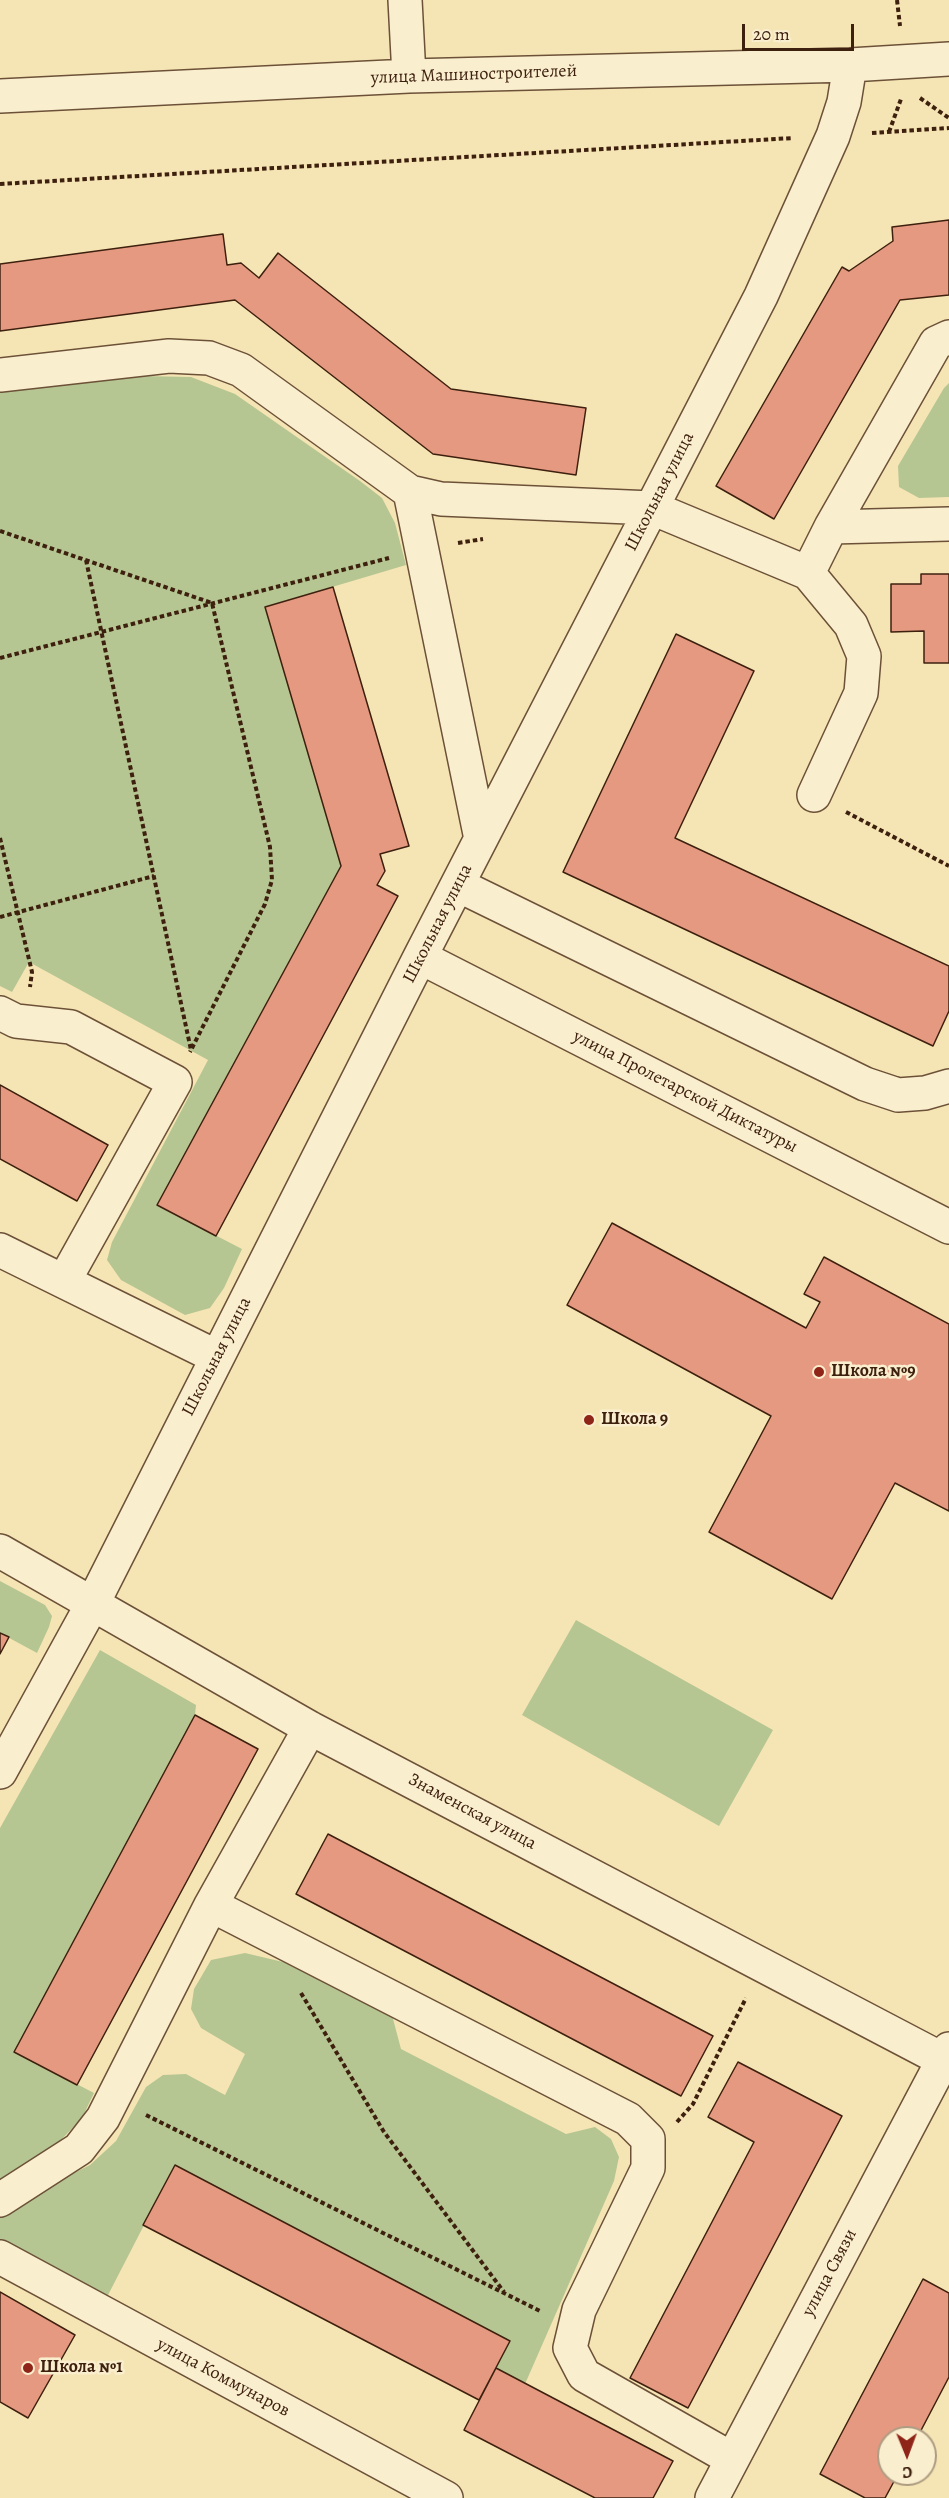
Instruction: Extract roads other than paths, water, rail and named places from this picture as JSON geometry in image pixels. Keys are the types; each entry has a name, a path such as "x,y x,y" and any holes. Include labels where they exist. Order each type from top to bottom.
{"street":[{"path":"405,0 410,76"},
{"name":"улица Машиностроителей","path":"0,96 410,76 850,65 949,59"},
{"name":"Школьная улица","path":"0,1772 93,1603 420,957 761,296 833,136 844,102 850,65"},
{"path":"808,573 831,526 936,343 949,337"},
{"path":"0,375 169,356 209,358 241,370 410,492 441,499 652,508 808,573 851,625 864,656 861,693 814,795"},
{"path":"410,492 481,839"},
{"path":"831,526 949,524"},
{"path":"458,885 865,1084 898,1095 925,1093 949,1086"},
{"name":"улица Пролетарской Диктатуры","path":"420,957 949,1227"},
{"path":"8,1017 71,1027 175,1082 64,1281"},
{"path":"0,1250 217,1357"},
{"name":"Знаменская улица","path":"0,1551 310,1728 763,1964 947,2057"},
{"path":"0,2200 78,2149 103,2118 211,1905 310,1728"},
{"path":"211,1905 628,2119 648,2139 648,2168 579,2310 570,2348 584,2375 732,2459"},
{"name":"улица Связи","path":"712,2498 947,2057"},
{"name":"улица Коммунаров","path":"0,2257 446,2498"}],"place":[{"name":"Школа №9","path":"819,1372"},
{"name":"Школа 9","path":"589,1420"},
{"name":"Школа №1","path":"28,2368"}]}
